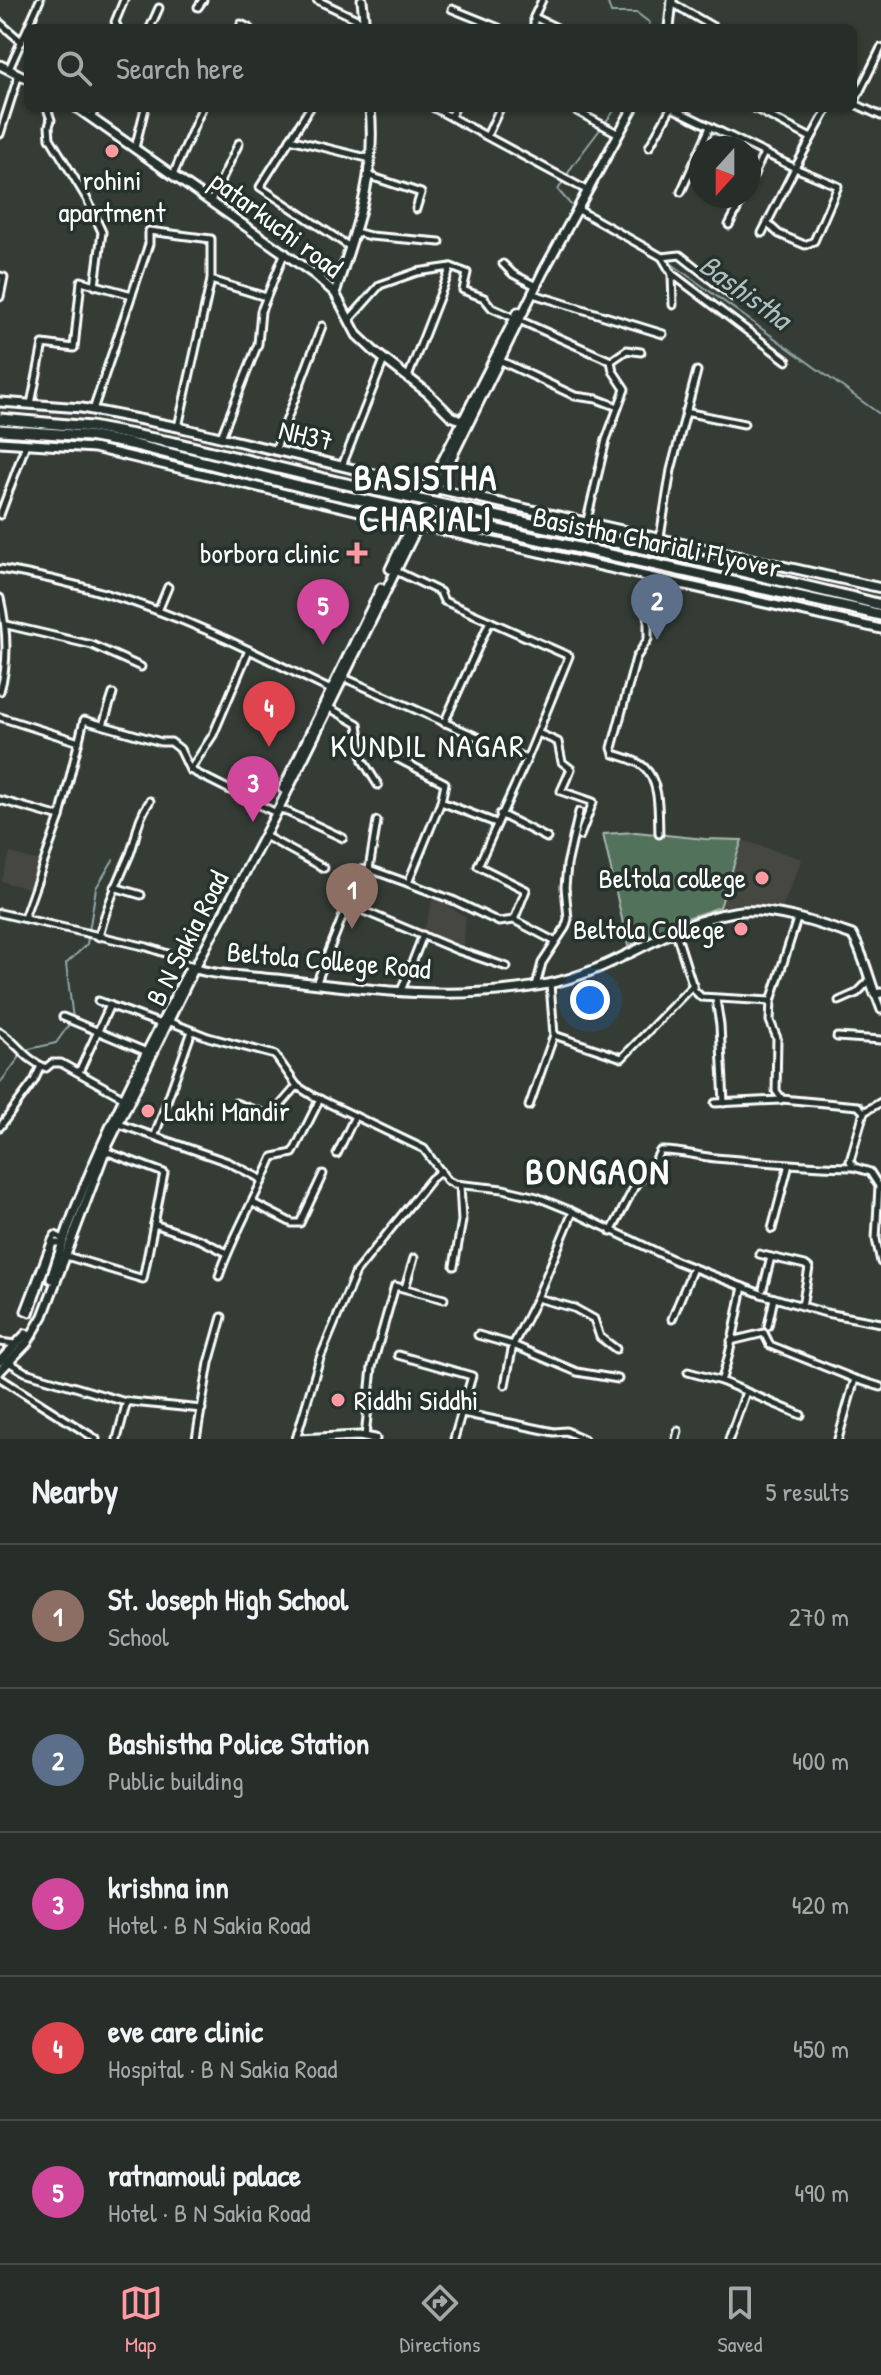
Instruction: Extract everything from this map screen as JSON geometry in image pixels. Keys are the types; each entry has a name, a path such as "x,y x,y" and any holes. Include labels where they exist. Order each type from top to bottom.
{"highway":[{"name":"Basistha Chariali Flyover","path":"0,419 91,427 175,443 337,482 657,551 852,603 881,615"},
{"name":"Basistha Chariali Flyover","path":"0,430 77,435 131,444 303,487 852,603 881,605"}],"street":[{"path":"30,24 40,0"},
{"path":"116,24 124,0"},
{"path":"198,7 203,0"},
{"path":"317,0 361,24"},
{"path":"534,24 539,1"},
{"path":"364,2 365,24"},
{"path":"669,24 672,2 708,24"},
{"path":"152,24 159,8"},
{"path":"452,9 489,24"},
{"path":"534,17 549,24"},
{"path":"0,23 22,42"},
{"path":"9,69 24,37"},
{"path":"857,97 881,48"},
{"path":"0,65 24,77"},
{"path":"0,134 3,121 24,80"},
{"path":"857,104 881,116"},
{"path":"48,112 50,138 87,199 102,232 95,286"},
{"name":"patarkuchi road","path":"83,112 285,252 335,293 357,335 451,416 464,422"},
{"path":"91,118 94,112"},
{"path":"135,148 144,112"},
{"path":"173,175 200,112"},
{"path":"307,112 260,187 350,247"},
{"path":"335,293 370,176 374,141 370,112"},
{"path":"442,112 588,191"},
{"path":"451,117 453,112"},
{"path":"487,136 498,112"},
{"path":"578,112 619,134"},
{"path":"415,524 517,318 631,112"},
{"path":"649,147 669,112"},
{"path":"679,112 838,186 814,241 805,245 779,234 767,223"},
{"path":"762,112 811,138"},
{"path":"762,233 826,112"},
{"path":"681,192 710,127"},
{"path":"290,139 372,159"},
{"path":"211,201 239,143"},
{"path":"761,159 764,153"},
{"path":"370,176 421,193 416,209"},
{"path":"729,225 738,208"},
{"path":"577,209 662,257 672,274 787,361"},
{"path":"93,410 149,244 149,231 211,239 211,280 178,427"},
{"path":"355,232 440,242"},
{"path":"221,437 258,344 259,320 285,252"},
{"path":"662,257 680,255 733,297"},
{"path":"503,264 534,288 663,334"},
{"path":"407,378 451,267"},
{"path":"349,320 380,285 417,272 451,267 467,273 463,290 484,298 492,308 611,361"},
{"path":"672,274 673,305"},
{"path":"0,276 4,277 0,297"},
{"path":"211,280 266,297"},
{"path":"31,404 43,344 74,348 81,281 132,295"},
{"path":"464,422 499,360 517,318"},
{"path":"275,451 322,326"},
{"path":"611,361 627,350 641,352"},
{"path":"342,466 384,360"},
{"path":"499,360 575,396 597,399 618,407"},
{"path":"587,520 606,440 625,389 613,371 611,361"},
{"path":"660,537 671,470 697,371"},
{"name":"NH37","path":"0,402 93,410 178,427 881,588"},
{"path":"685,412 744,424"},
{"path":"0,442 94,448 415,524 880,628"},
{"path":"0,515 27,443"},
{"name":"B N Sakia Road","path":"61,1254 62,1241 90,1169 328,707 415,524"},
{"name":"B N Sakia Road","path":"192,968 264,836 331,690 415,524"},
{"path":"0,569 55,578 158,611 331,690"},
{"path":"395,571 440,592 444,601 569,656 527,759 478,866 526,890 514,920"},
{"path":"655,577 648,616 648,639 636,658 612,748 614,754 643,765 654,782 659,834"},
{"path":"158,611 168,587"},
{"path":"0,598 7,625 0,691"},
{"path":"444,723 490,621"},
{"path":"7,625 92,645 141,667"},
{"path":"190,770 213,735 249,650"},
{"path":"349,680 527,759"},
{"path":"103,725 113,694"},
{"path":"328,707 358,724 363,761 378,785"},
{"path":"0,717 79,742"},
{"path":"24,918 60,817 84,720 161,742 171,742 180,749 190,770 343,838"},
{"path":"538,733 558,742 562,762 571,769 561,791 593,802 580,836"},
{"path":"391,755 445,783 441,802 408,883"},
{"path":"0,800 60,817"},
{"path":"99,937 114,887 131,849 138,818 150,801"},
{"path":"441,802 496,823"},
{"path":"536,986 539,970 568,919 565,887 567,865 579,812"},
{"path":"500,814 547,838"},
{"path":"369,869 377,821"},
{"path":"264,836 324,868"},
{"path":"316,984 361,870 369,869 408,883 499,922 514,920 554,941"},
{"path":"114,887 141,895"},
{"path":"347,904 507,967"},
{"name":"Beltola College Road","path":"192,968 400,992 471,992 536,986 596,970 675,930 735,912 767,913 852,935 858,942 870,980 879,993"},
{"path":"0,913 171,955 192,968"},
{"path":"782,1099 776,1091 777,1038 770,1021 771,1001 797,919"},
{"path":"675,930 693,985 701,997 771,1001"},
{"path":"400,992 423,935"},
{"path":"839,1001 857,993 870,980"},
{"path":"529,1106 554,1035 550,984"},
{"path":"554,1035 622,1058 693,985"},
{"path":"879,993 881,1010"},
{"path":"716,999 724,1103"},
{"path":"98,1001 275,1055 297,1086 424,1149 447,1180 460,1185 503,1189 537,1197 736,1285 826,1313 881,1323"},
{"path":"79,1072 110,1005"},
{"path":"63,1017 147,1052"},
{"name":"B N Sakia Road","path":"0,1371 4,1361 41,1314 61,1254 124,1098 165,1022"},
{"path":"155,1135 192,1030"},
{"path":"0,1032 9,1037 21,1054 41,1066 46,1068 52,1063 61,1063 124,1098"},
{"path":"837,1037 881,1040"},
{"path":"0,1127 34,1081 41,1066"},
{"path":"235,1103 271,1116 297,1086"},
{"path":"219,1276 273,1157 293,1153 320,1099"},
{"path":"715,1103 782,1099 858,1106 864,1112"},
{"path":"854,1167 850,1161 864,1112 881,1102"},
{"path":"337,1154 355,1116"},
{"path":"115,1124 228,1162 263,1180"},
{"path":"611,1232 637,1182 649,1173 660,1151 679,1150 687,1156 854,1167 878,1176 881,1262"},
{"path":"61,1254 143,1279 164,1173 105,1151"},
{"path":"772,1229 789,1164"},
{"path":"375,1439 297,1439 320,1358 356,1272 431,1179 441,1171"},
{"path":"253,1203 292,1223 300,1223 323,1174"},
{"path":"454,1266 462,1221 460,1185"},
{"path":"505,1385 513,1345 537,1298 573,1212"},
{"path":"154,1224 227,1253"},
{"path":"55,1235 62,1241 53,1243 30,1313 25,1311 52,1240 55,1235"},
{"path":"759,1254 809,1268 802,1306"},
{"path":"763,1289 771,1257"},
{"path":"405,1288 414,1258"},
{"path":"672,1319 693,1268"},
{"path":"365,1437 372,1367 395,1286 444,1299"},
{"path":"721,1381 743,1287"},
{"path":"537,1298 574,1308 594,1319 600,1337 616,1349"},
{"path":"768,1326 774,1298"},
{"path":"196,1439 209,1363 222,1317"},
{"path":"730,1341 764,1333 770,1345 881,1387"},
{"path":"478,1335 513,1345 577,1372 618,1379"},
{"path":"0,1342 22,1342"},
{"path":"398,1355 472,1376 454,1439"},
{"path":"4,1361 25,1372 127,1401 202,1409"},
{"path":"688,1372 721,1381 801,1415"},
{"path":"0,1378 96,1439"},
{"path":"838,1439 855,1379"},
{"path":"729,1439 746,1392"},
{"path":"117,1439 127,1401"},
{"path":"462,1413 554,1432 566,1431 584,1439"},
{"path":"676,1439 678,1431"}],"shaded area":[{"name":"Beltola college","path":"742,840 802,859 782,908 739,903 720,907"},
{"path":"10,853 44,862 32,890 1,881"},
{"path":"433,897 466,917 463,953 423,935"}],"green space":[{"path":"636,832 742,840 720,907 684,919 628,946 603,834"}],"waterway":[{"name":"Bashistha","path":"607,0 611,13 637,13 650,24"},
{"name":"Bashistha","path":"571,205 558,190 613,112"},
{"name":"Bashistha","path":"665,259 881,415"},
{"path":"0,1083 25,1050 56,1043 73,1019 66,964 87,944 96,888 113,860"}],"place":[{"name":"rohini apartment","path":"112,151"},
{"name":"borbora clinic","path":"357,553"},
{"name":"Bashistha Police Station","path":"657,640"},
{"name":"ratnamouli palace","path":"323,645"},
{"name":"eve care clinic","path":"269,747"},
{"name":"krishna inn","path":"253,822"},
{"name":"Beltola college","path":"762,878"},
{"name":"St. Joseph High School","path":"352,929"},
{"name":"Beltola College","path":"741,929"},
{"name":"Lakhi Mandir","path":"148,1111"},
{"name":"Riddhi Siddhi","path":"338,1400"}],"district":[{"name":"BASISTHA CHARIALI","path":"426,498"},
{"name":"KUNDIL NAGAR","path":"428,746"},
{"name":"BONGAON","path":"598,1171"}]}
